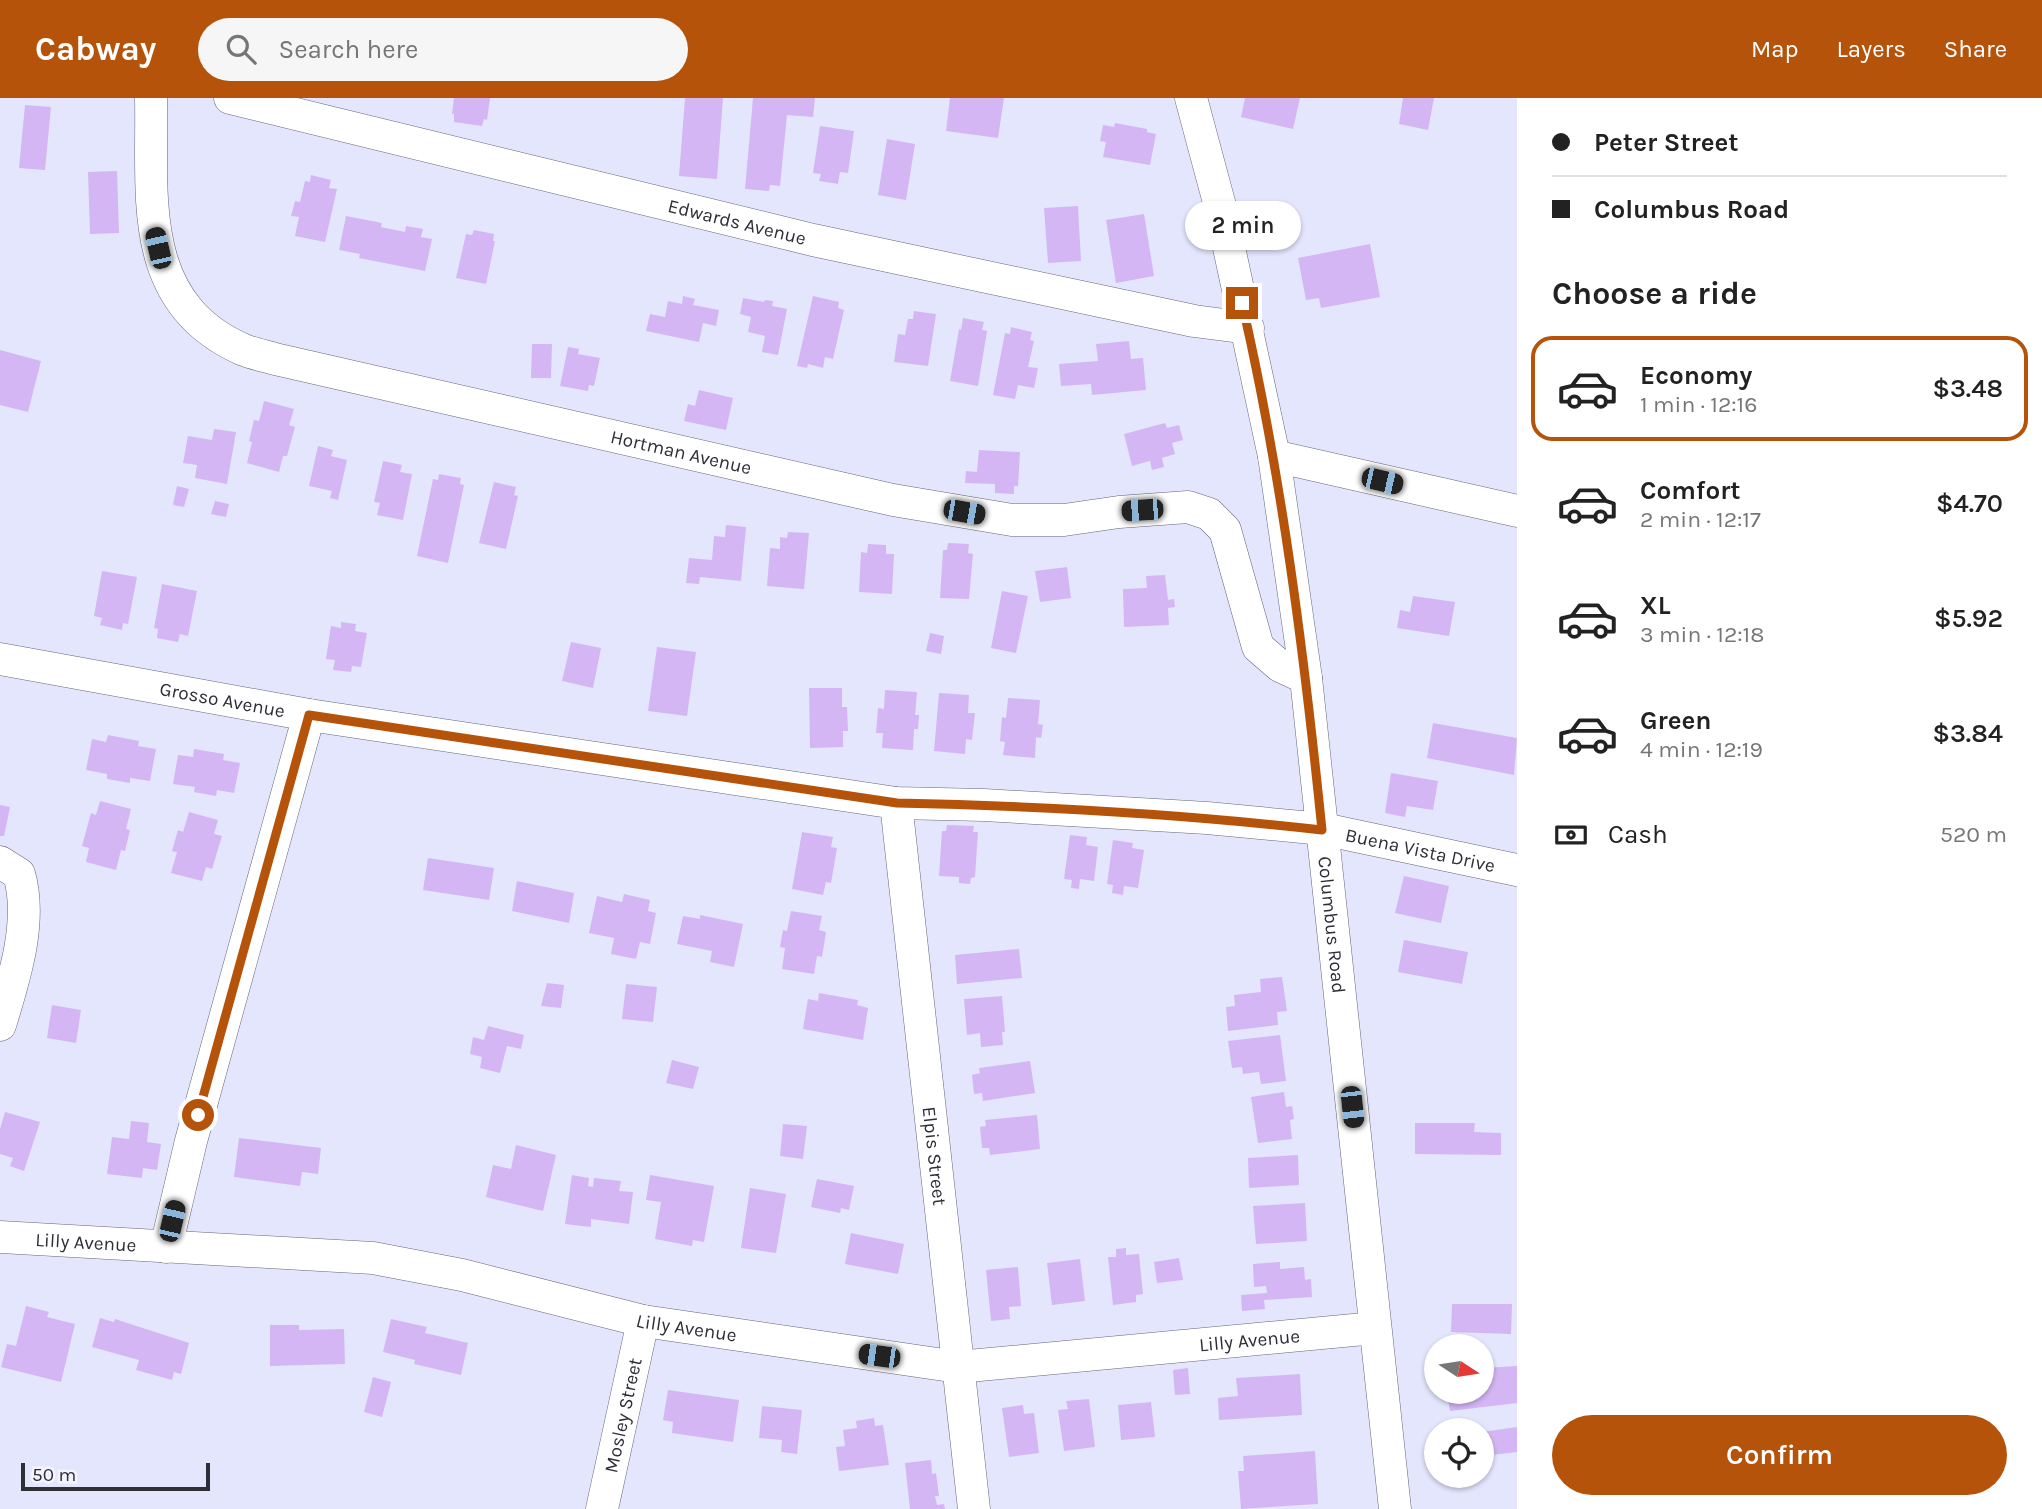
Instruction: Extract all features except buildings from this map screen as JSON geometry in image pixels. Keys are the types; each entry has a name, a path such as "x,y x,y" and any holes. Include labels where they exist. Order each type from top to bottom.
{"street":[{"name":"Hortman Avenue","path":"151,98 153,226 163,270 172,288 208,330 244,350 892,500 1012,520 1064,520 1119,512 1188,507 1209,514 1224,530 1258,647 1280,666 1306,678"},
{"name":"Edwards Avenue","path":"230,98 813,240 1194,321 1248,328"},
{"name":"Columbus Road","path":"1191,98 1220,206 1274,456 1306,678 1395,1509"},
{"path":"1274,456 1517,511"},
{"name":"Grosso Avenue","path":"0,659 309,715 897,803 1179,816 1322,830"},
{"path":"166,1247 191,1141 309,715"},
{"name":"Elpis Street","path":"897,803 974,1509"},
{"name":"Buena Vista Drive","path":"1322,830 1517,870"},
{"path":"0,862 19,873 24,890 18,961 0,1025"},
{"name":"Lilly Avenue","path":"0,1237 373,1258 462,1275 643,1321 958,1367 1376,1328"},
{"name":"Mosley Street","path":"602,1509 643,1321"}],"route":[{"path":"198,1115 309,715 897,803 1179,816 1322,830 1306,678 1274,456 1242,303"}]}
